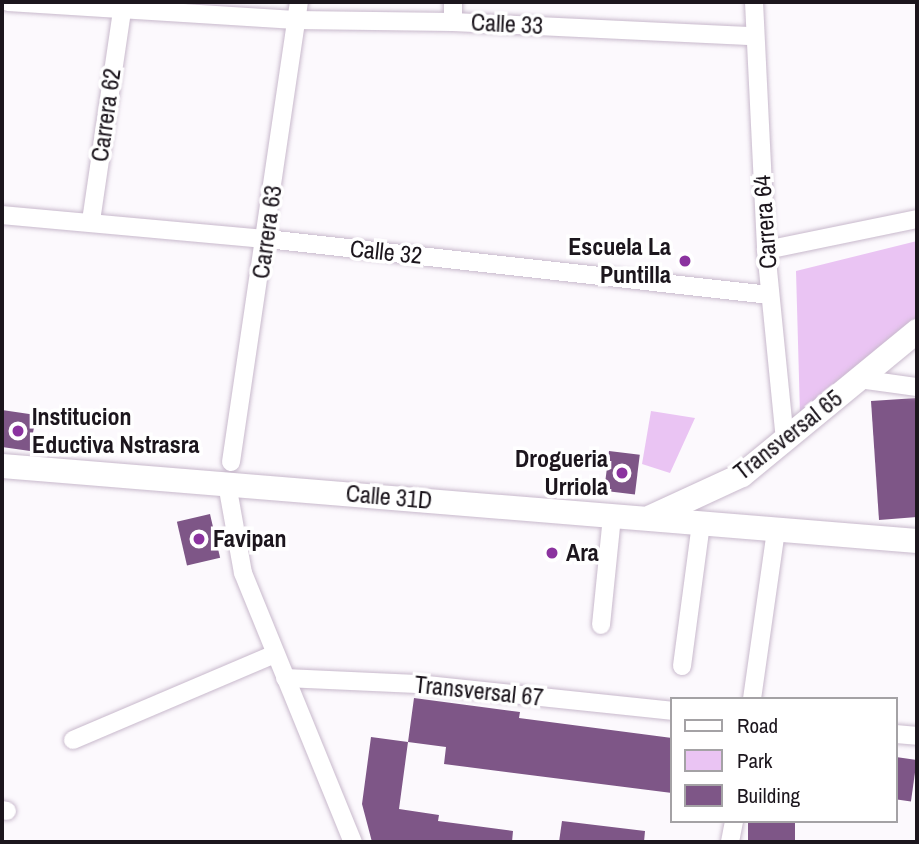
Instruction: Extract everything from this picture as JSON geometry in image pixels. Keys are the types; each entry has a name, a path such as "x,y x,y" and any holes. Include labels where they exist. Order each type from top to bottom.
{"street":[{"name":"Calle 33","path":"8,2 295,20 453,22 754,36"},
{"name":"Carrera 63","path":"299,2 267,239 229,472 243,573 353,842"},
{"path":"453,2 453,22"},
{"name":"Carrera 64","path":"754,2 765,250 779,424 785,441"},
{"name":"Carrera 62","path":"91,220 122,10"},
{"name":"Calle 32","path":"2,215 91,220 770,295"},
{"path":"765,250 917,219"},
{"name":"Transversal 65","path":"647,519 724,486 785,441 916,334"},
{"path":"859,379 917,387"},
{"name":"Calle 31D","path":"2,466 229,472 612,516 917,541"},
{"path":"601,625 612,516"},
{"path":"682,666 701,523"},
{"path":"752,697 776,530"},
{"path":"73,740 275,654"},
{"name":"Transversal 67","path":"285,678 417,684 670,711"},
{"path":"898,734 917,736"},
{"path":"730,842 734,823"}],"green space":[{"path":"917,241 917,322 800,414 796,271"},
{"path":"651,411 695,418 670,473 642,464"}],"building":[{"path":"917,398 917,517 879,520 871,401"},
{"name":"Institucion Eductiva Nstrasra","path":"2,410 36,415 30,451 2,447"},
{"name":"Drogueria Urriola","path":"609,451 640,455 635,494 604,491"},
{"name":"Favipan","path":"210,514 220,558 187,565 177,522"},
{"path":"414,698 520,712 519,718 670,738 670,793 444,764 446,747 408,742"},
{"path":"371,737 408,742 399,809 439,815 438,821 513,831 512,842 372,842 362,804"},
{"path":"898,757 917,760 911,802 898,800"},
{"path":"562,821 645,831 644,842 559,842"},
{"path":"748,823 795,823 795,842 748,842"}],"place":[{"name":"Escuela La Puntilla","path":"685,261"},
{"name":"Institucion Eductiva Nstrasra","path":"18,431"},
{"name":"Drogueria Urriola","path":"622,473"},
{"name":"Favipan","path":"199,539"},
{"name":"Ara","path":"552,553"}]}
